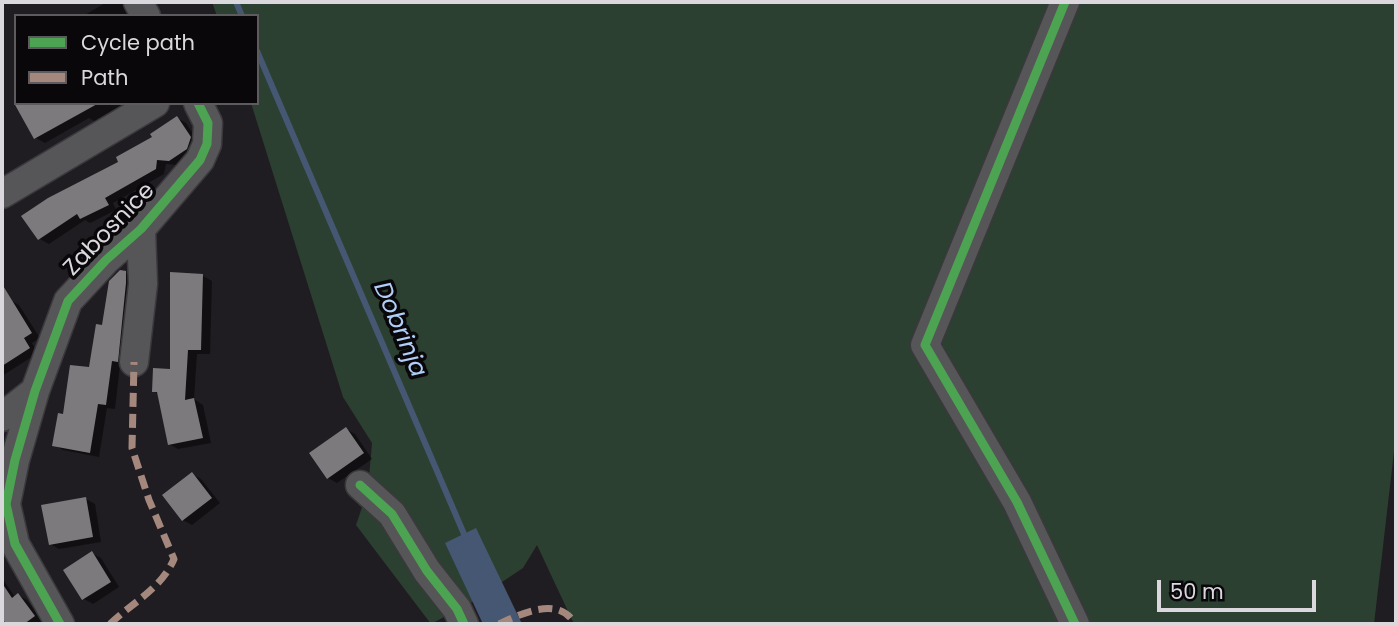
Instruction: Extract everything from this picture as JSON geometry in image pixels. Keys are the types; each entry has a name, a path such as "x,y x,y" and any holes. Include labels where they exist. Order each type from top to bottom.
{"street":[{"path":"1065,2 925,345 1017,502 1075,624"},
{"path":"2,194 152,105"},
{"name":"Zabosnice","path":"55,623 8,548 6,504 15,460 35,391 68,301 106,260 141,229 200,160 208,144 208,123 199,105"},
{"name":"Zabosnice","path":"134,362 143,284 141,229"},
{"path":"2,417 35,391"},
{"path":"360,485 392,514 427,571 457,608 464,624"}],"green space":[{"path":"212,2 1396,2 1396,434 1374,624 574,624 537,545 523,568 472,602 431,624 356,525 368,490 372,443 343,397 252,105 259,105 259,14 216,14"}],"water":[{"path":"476,528 522,624 483,624 445,543"}],"building":[{"path":"15,105 95,105 34,139"},
{"path":"177,116 191,137 187,149 169,161 157,160 156,169 105,198 109,205 80,219 77,214 38,240 21,216 48,198 118,162 116,157 152,137 150,134"},
{"path":"120,270 126,271 126,283 118,362 112,361 106,405 98,404 90,453 52,446 58,413 63,414 70,365 89,367 96,324 102,325 109,281"},
{"path":"170,272 203,274 201,350 188,350 185,400 194,398 203,438 168,445 157,392 152,392 153,368 170,369"},
{"path":"2,284 32,333 24,338 30,348 2,366"},
{"path":"346,427 364,453 327,479 309,453"},
{"path":"192,472 212,498 182,521 162,495"},
{"path":"86,497 93,537 49,545 41,505"},
{"path":"92,551 111,582 82,600 63,570"},
{"path":"2,583 12,598 18,593 35,616 24,624 6,624 2,618"}],"waterway":[{"name":"Dobrinja","path":"236,2 241,14"},
{"name":"Dobrinja","path":"259,56 467,541"}],"marked path":[{"path":"110,624 162,579 174,559 149,500 132,448 134,362"},
{"path":"499,624 539,609 559,610 568,615 575,624"}],"cycle path":[{"path":"1065,2 925,345 1017,502 1075,624"},
{"path":"60,624 15,544 6,504 15,460 35,391 68,301 106,260 141,229 200,160 207,144 208,123 199,105"},
{"path":"360,485 392,514 427,571 457,609 464,624"}]}
